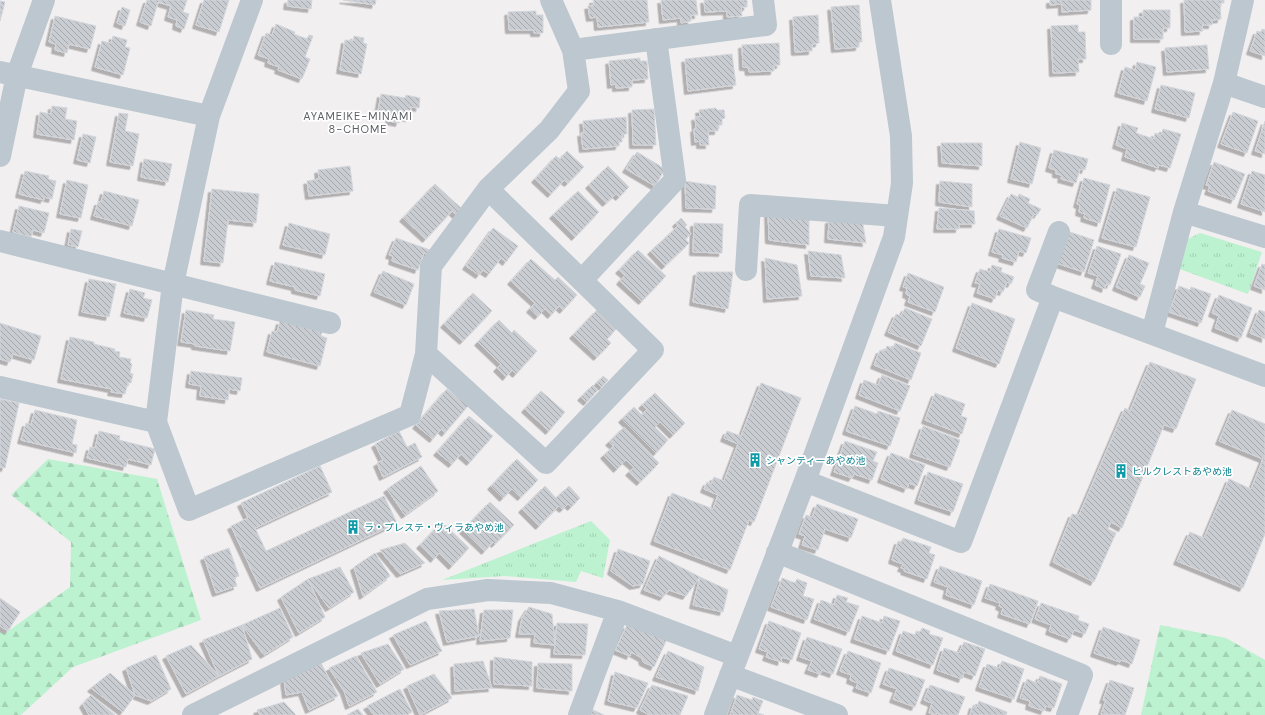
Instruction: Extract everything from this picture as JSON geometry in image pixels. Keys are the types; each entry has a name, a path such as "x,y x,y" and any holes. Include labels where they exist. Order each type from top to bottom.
{"street":[{"path":"0,156 9,73 44,0"},
{"path":"252,0 209,116 173,284 156,422 189,510 410,415 426,354 431,266 488,189 549,130 579,91 573,50 551,0"},
{"path":"573,50 766,25 763,0"},
{"path":"715,715 805,481 894,237 902,183 900,136 880,0"},
{"path":"1111,0 1111,44"},
{"path":"1152,333 1184,212 1224,83 1243,0"},
{"path":"582,280 675,180 656,39"},
{"path":"9,73 209,116"},
{"path":"1224,83 1265,98"},
{"path":"426,354 546,463 654,350 488,189"},
{"path":"746,270 750,205 897,216"},
{"path":"1184,212 1265,237"},
{"path":"1059,232 1038,290 1053,297 1265,376"},
{"path":"0,241 330,323"},
{"path":"805,481 961,542 1053,297"},
{"path":"0,387 156,422"},
{"path":"777,552 1082,675 1067,715"},
{"path":"194,715 427,599 488,590 551,593 618,611 837,715"},
{"path":"579,715 618,611"}],"green space":[{"path":"1200,233 1262,252 1248,294 1174,267 1184,241"},
{"path":"48,459 157,479 201,620 73,667 21,715 0,715 0,632 4,634 70,587 71,542 11,495"},
{"path":"591,521 610,540 603,578 581,571 576,582 505,576 442,580"},
{"path":"1160,625 1226,638 1265,660 1265,715 1141,715"}],"building":[{"path":"147,0 187,0 183,12 189,14 184,29 176,26 177,20 168,17 171,6 158,2 151,26 140,22"},
{"path":"204,0 229,0 219,32 196,25"},
{"path":"288,0 312,0 311,9 287,6"},
{"path":"343,0 376,0 375,5"},
{"path":"593,0 647,0 649,22 598,27 597,17 590,18 588,6 594,5"},
{"path":"661,0 696,0 698,15 691,15 691,21 681,23 681,18 663,20"},
{"path":"704,0 747,0 747,7 741,7 742,16 727,17 727,11 705,12"},
{"path":"1050,0 1091,0 1091,10 1062,12 1062,4 1050,5"},
{"path":"1184,0 1224,0 1224,3 1220,3 1221,19 1212,20 1212,25 1202,25 1203,31 1185,32"},
{"path":"0,1 5,2 0,21"},
{"path":"859,5 862,42 859,42 859,47 835,49 831,7"},
{"path":"122,7 130,10 125,26 117,23"},
{"path":"1143,10 1170,10 1170,28 1163,28 1163,39 1134,39 1134,17 1143,17"},
{"path":"536,11 536,15 543,15 543,33 534,33 534,30 509,30 508,12"},
{"path":"818,15 819,43 812,44 812,51 795,52 793,17"},
{"path":"55,16 96,26 90,49 69,44 67,53 55,50 56,44 49,42"},
{"path":"276,24 307,39 309,35 313,36 305,57 310,59 302,79 278,70 279,67 268,63 269,59 258,55 266,33 272,35"},
{"path":"1078,25 1078,32 1085,32 1086,59 1078,59 1079,72 1053,73 1051,26"},
{"path":"1262,29 1265,30 1265,56 1250,51 1257,31 1261,32"},
{"path":"113,36 127,40 125,47 130,48 123,75 95,67 102,41 111,43"},
{"path":"354,36 364,38 363,43 367,44 361,74 340,70 345,40 353,41"},
{"path":"779,43 780,65 774,65 774,71 749,72 748,67 743,67 742,45"},
{"path":"1207,45 1209,69 1167,72 1165,48"},
{"path":"732,54 736,85 688,91 685,59"},
{"path":"640,58 640,61 647,61 648,79 632,80 632,87 616,88 616,84 611,85 609,61"},
{"path":"1137,62 1156,67 1147,101 1118,93 1125,67 1135,70"},
{"path":"1161,85 1195,93 1189,118 1155,109"},
{"path":"381,94 405,98 406,95 420,98 419,108 411,107 410,118 400,117 399,123 389,121 390,113 378,111"},
{"path":"52,106 67,108 65,119 77,121 74,140 37,134 40,112 51,114"},
{"path":"716,108 717,110 724,110 725,118 722,119 722,125 718,125 718,131 708,131 709,145 700,145 700,141 695,142 695,117 700,117 699,110"},
{"path":"654,109 656,145 633,145 632,110"},
{"path":"1233,112 1258,121 1247,153 1221,144"},
{"path":"119,113 128,114 125,131 139,134 133,166 110,162"},
{"path":"626,117 627,134 622,134 622,142 619,142 619,146 583,149 581,133 584,133 583,121"},
{"path":"1265,121 1265,154 1255,151"},
{"path":"1122,123 1138,128 1136,133 1154,139 1155,133 1161,135 1163,129 1181,134 1170,168 1159,165 1158,168 1125,157 1127,149 1116,145"},
{"path":"83,134 96,137 90,163 77,160"},
{"path":"1020,142 1041,148 1032,184 1011,179"},
{"path":"941,143 982,143 982,166 942,163"},
{"path":"1054,150 1088,159 1085,170 1080,169 1076,183 1061,179 1062,175 1056,174 1056,170 1049,168"},
{"path":"567,151 584,167 568,183 564,180 551,194 535,179 556,156 560,159"},
{"path":"637,152 665,169 655,186 626,169"},
{"path":"144,159 172,164 168,182 141,177"},
{"path":"1214,162 1245,174 1234,200 1208,191 1210,186 1206,185"},
{"path":"350,166 353,191 309,196 307,181 319,179 318,170"},
{"path":"608,166 629,187 619,197 616,194 606,203 589,185"},
{"path":"25,171 49,176 48,179 56,181 52,199 44,197 44,200 19,194"},
{"path":"1252,171 1265,175 1265,212 1241,204"},
{"path":"1084,178 1110,185 1100,223 1084,218 1085,214 1079,212 1080,205 1077,204"},
{"path":"67,180 88,185 81,218 60,214"},
{"path":"685,181 716,186 715,209 686,208"},
{"path":"940,181 972,184 972,207 939,202"},
{"path":"435,184 462,209 456,215 452,211 426,239 403,218"},
{"path":"1117,188 1150,197 1136,247 1102,238"},
{"path":"212,189 259,194 256,223 228,220 223,263 204,261"},
{"path":"104,191 139,200 132,226 94,216 98,202 101,202"},
{"path":"578,191 599,212 575,237 553,215"},
{"path":"1011,194 1018,197 1019,194 1030,199 1028,203 1041,209 1037,215 1034,214 1027,228 1000,216"},
{"path":"19,206 49,213 44,233 33,230 31,237 13,232"},
{"path":"939,208 974,211 975,224 959,224 959,229 937,229"},
{"path":"768,211 809,214 809,245 769,240"},
{"path":"681,218 687,225 685,227 691,234 685,239 689,243 665,266 651,251 678,226 676,223"},
{"path":"862,219 866,243 828,239 829,220"},
{"path":"289,223 330,234 325,255 283,245"},
{"path":"694,223 723,224 722,253 693,252"},
{"path":"493,228 518,246 506,262 501,258 489,274 483,270 479,275 466,266"},
{"path":"71,229 82,231 78,247 68,245"},
{"path":"999,229 1031,238 1026,253 1019,251 1016,262 1002,258 1003,255 992,252"},
{"path":"1070,232 1094,240 1084,272 1056,263"},
{"path":"396,238 433,251 431,256 424,253 418,270 392,261 393,256 389,255"},
{"path":"1097,246 1121,254 1110,285 1106,284 1105,289 1095,285 1098,276 1088,273"},
{"path":"638,250 666,276 642,301 620,281 625,275 619,270"},
{"path":"808,251 841,255 845,278 811,276"},
{"path":"1129,255 1149,263 1140,284 1145,286 1140,297 1116,287"},
{"path":"765,258 797,265 802,296 767,299"},
{"path":"531,259 555,280 558,277 577,295 563,310 559,306 551,315 545,309 538,316 530,309 535,303 511,281"},
{"path":"275,262 325,274 320,296 295,290 295,287 270,281"},
{"path":"1262,264 1265,265 1265,290 1254,286"},
{"path":"992,265 1002,268 1001,272 1014,277 1011,284 1007,282 1003,292 998,290 995,299 977,293 980,284 975,283 980,269 990,272"},
{"path":"383,271 414,284 406,305 374,292"},
{"path":"697,272 733,272 728,309 693,302"},
{"path":"908,273 944,287 935,312 908,302 910,296 906,294 907,288 903,287"},
{"path":"89,279 116,284 109,317 82,312"},
{"path":"1179,286 1190,290 1191,287 1211,294 1201,323 1169,312"},
{"path":"130,289 145,293 143,298 152,300 147,318 124,313"},
{"path":"473,293 492,311 463,341 444,324"},
{"path":"1219,295 1252,308 1241,338 1215,328 1219,316 1212,313"},
{"path":"972,303 1015,319 999,364 956,348"},
{"path":"905,308 932,319 921,346 888,332 896,314 901,316"},
{"path":"186,310 214,315 213,319 235,322 230,351 195,346 195,344 181,342"},
{"path":"597,310 617,328 607,339 611,343 597,357 573,335"},
{"path":"1259,310 1265,312 1265,339 1250,333"},
{"path":"499,320 512,333 514,330 537,351 516,374 512,370 506,377 497,368 501,364 478,342"},
{"path":"280,321 322,332 321,336 327,338 320,366 267,352 272,331 277,332"},
{"path":"0,323 41,336 34,360 13,354 10,362 0,359"},
{"path":"70,337 94,342 94,344 115,349 114,351 120,352 119,357 131,359 130,363 132,364 130,373 133,374 131,383 128,382 125,394 111,392 112,389 61,379"},
{"path":"895,343 921,353 911,380 874,365 880,350 885,351 887,346 893,348"},
{"name":"ヒルクレストあやめ池","path":"1150,362 1196,379 1176,429 1164,425 1122,528 1111,522 1108,529 1116,533 1094,582 1053,562 1072,514 1079,515 1125,408 1130,411"},
{"path":"191,371 242,378 240,391 229,389 228,400 200,396 201,386 189,384"},
{"path":"882,375 910,386 900,411 859,395 864,380 878,385"},
{"path":"603,376 608,380 602,387 597,383"},
{"name":"シャンティーあやめ池","path":"761,383 801,398 754,522 749,520 730,570 654,541 672,493 713,509 718,495 704,489 707,482 711,484 714,477 724,481 738,444 724,438 727,431 741,436"},
{"path":"593,385 598,390 587,402 581,397"},
{"path":"447,389 468,406 445,433 441,429 433,439 416,425"},
{"path":"541,391 565,412 549,431 525,409"},
{"path":"655,393 685,423 673,435 660,422 655,427 668,440 656,453 622,419 634,407 642,415 647,409 642,405"},
{"path":"935,393 965,404 961,416 967,418 962,434 925,420"},
{"path":"0,399 19,403 5,468 0,467"},
{"path":"855,406 877,414 878,411 900,418 890,446 846,431"},
{"path":"35,410 77,420 72,444 77,445 76,453 21,440 26,423 31,425"},
{"path":"1232,410 1265,424 1265,534 1243,588 1177,561 1190,532 1204,538 1229,479 1251,489 1263,459 1219,441"},
{"path":"469,416 493,436 470,462 461,454 452,464 437,452"},
{"path":"923,426 960,440 950,467 913,454"},
{"path":"624,427 659,463 640,482 629,472 634,467 626,460 617,469 604,455 614,446 609,442"},
{"path":"99,431 120,436 119,440 155,449 151,465 128,459 126,467 87,458 90,447 95,448"},
{"path":"399,431 407,447 415,443 422,457 383,477 377,463 383,460 375,444"},
{"path":"845,441 877,452 873,461 878,463 872,480 854,474 852,478 834,472"},
{"path":"891,453 925,465 917,486 909,483 907,489 881,479"},
{"path":"517,459 538,480 521,497 512,489 503,498 491,486"},
{"name":"ラ・プレステ・ヴィラあやめ池","path":"320,466 332,492 255,528 266,551 384,496 397,523 260,588 231,526 248,518 241,503"},
{"path":"421,466 438,491 405,515 387,489"},
{"path":"928,472 963,484 953,512 918,500"},
{"path":"545,486 556,498 569,486 580,498 571,507 568,504 563,509 559,506 539,526 522,509"},
{"path":"490,502 514,525 495,544 493,542 485,551 463,530"},
{"path":"817,504 858,519 851,538 825,529 818,550 802,545 805,536 799,534 806,515 812,517"},
{"path":"442,522 469,548 452,566 439,553 434,559 420,545"},
{"path":"903,538 931,547 929,553 935,555 927,579 904,571 905,569 901,568 903,564 892,560 898,541 901,542"},
{"path":"405,543 425,563 400,574 380,550"},
{"path":"229,548 239,576 234,578 237,586 216,593 204,557"},
{"path":"618,549 650,561 643,584 633,586 611,571"},
{"path":"375,553 390,576 363,596 354,567"},
{"path":"659,556 700,577 686,596 669,590 663,597 644,590"},
{"path":"940,566 982,581 974,605 946,595 948,587 934,582"},
{"path":"340,567 354,592 329,608 308,579"},
{"path":"700,577 728,590 723,612 693,605"},
{"path":"782,578 795,583 797,579 807,583 803,596 814,599 807,620 771,607"},
{"path":"308,579 325,617 299,633 281,597"},
{"path":"990,584 1038,601 1030,624 1001,614 1003,608 999,606 1000,603 985,598"},
{"path":"837,595 848,598 846,602 859,606 849,632 814,619 821,600 834,605"},
{"path":"0,598 20,612 8,631 0,626"},
{"path":"1041,603 1079,616 1078,620 1089,624 1085,634 1074,630 1070,639 1049,631 1051,625 1035,619"},
{"path":"529,607 552,614 555,645 534,643 535,634 519,634 522,618"},
{"path":"280,608 293,637 264,655 242,625"},
{"path":"474,609 479,636 447,642 439,611"},
{"path":"484,610 513,610 510,638 480,641"},
{"path":"862,616 882,623 884,616 900,621 889,651 854,639"},
{"path":"426,621 442,651 410,665 393,635"},
{"path":"769,621 801,633 792,660 782,657 781,662 766,657 768,652 759,649"},
{"path":"557,623 588,624 585,655 554,654"},
{"path":"242,625 252,659 219,676 203,640"},
{"path":"627,625 667,639 654,667 643,662 642,658 631,652 630,656 615,650"},
{"path":"1103,627 1140,640 1132,664 1121,660 1120,662 1094,653"},
{"path":"922,628 930,631 929,634 943,638 933,665 896,651 903,631 915,635 916,631 920,632"},
{"path":"807,637 842,649 833,674 822,670 820,674 808,670 812,661 800,657"},
{"path":"964,642 985,649 975,676 964,672 962,679 937,670 944,648 959,653"},
{"path":"388,644 404,669 380,684 361,653"},
{"path":"191,645 219,676 186,694 166,656"},
{"path":"668,651 704,667 698,691 656,677"},
{"path":"848,651 881,663 871,693 856,688 858,683 850,680 851,675 840,671"},
{"path":"156,655 171,689 151,701 135,695 126,668"},
{"path":"356,656 377,692 349,706 344,691 329,668"},
{"path":"494,657 532,662 532,686 494,684"},
{"path":"483,661 492,688 455,691 454,664"},
{"path":"1002,661 1024,669 1014,699 979,687 987,664 999,668"},
{"path":"321,663 338,696 309,710 302,692 286,695 284,679"},
{"path":"538,663 572,664 572,691 537,688"},
{"path":"889,668 925,680 915,707 893,699 897,689 883,684"},
{"path":"615,672 648,683 637,708 608,701"},
{"path":"110,673 135,695 123,712 91,688"},
{"path":"434,674 452,698 420,715 407,686"},
{"path":"1040,676 1062,684 1054,708 1046,706 1044,711 1029,706 1030,701 1020,698 1027,679 1037,683"},
{"path":"1110,680 1134,688 1125,715 1101,714 1106,700 1103,700"},
{"path":"652,685 688,696 680,715 650,715 640,710"},
{"path":"930,685 965,697 958,715 942,715 936,713 936,715 929,713 932,703 924,700"},
{"path":"400,689 412,712 407,715 374,715 367,706"},
{"path":"91,695 115,715 89,715 83,704"},
{"path":"737,695 752,700 753,697 763,701 758,713 764,715 730,715"},
{"path":"979,701 1007,712 1006,715 970,715 973,705 977,707"},
{"path":"284,702 296,715 260,715 257,710"},
{"path":"358,709 363,715 347,715"},
{"path":"591,709 604,715 589,715"}],"place":[{"name":"シャンティーあやめ池","path":"755,460"},
{"name":"ヒルクレストあやめ池","path":"1121,471"},
{"name":"ラ・プレステ・ヴィラあやめ池","path":"353,527"}],"district":[{"name":"AYAMEIKE-MINAMI 8-CHOME","path":"358,122"}]}
